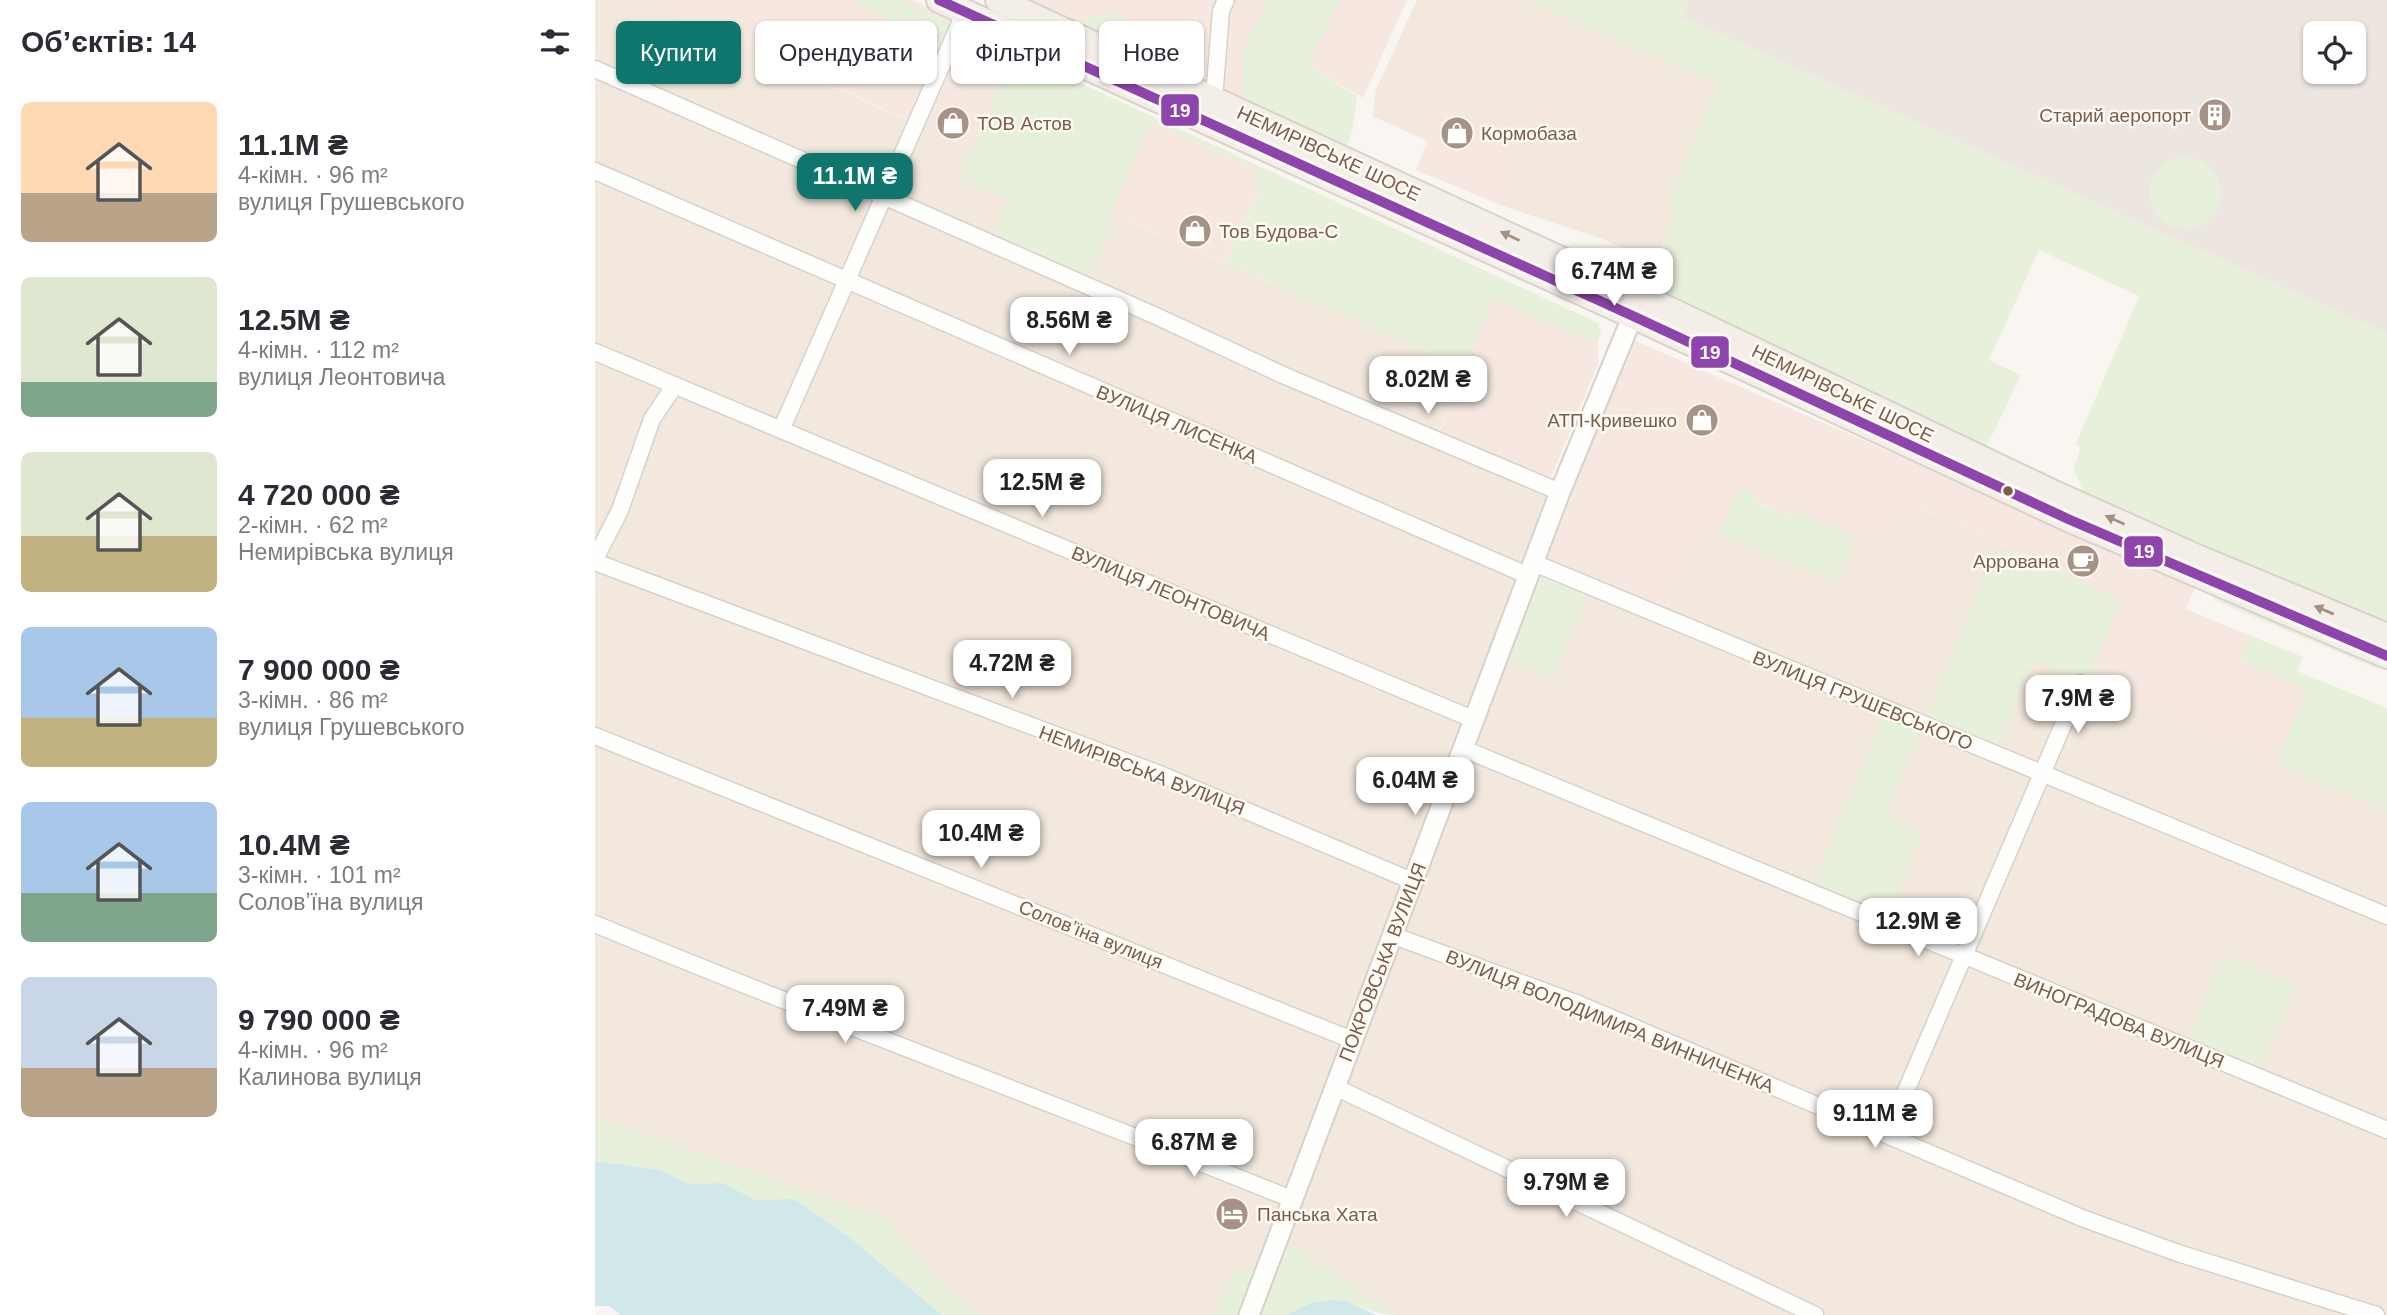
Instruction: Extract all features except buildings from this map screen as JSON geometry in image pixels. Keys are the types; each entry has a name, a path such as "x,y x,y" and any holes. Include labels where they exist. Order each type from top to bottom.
{"main road":[{"name":"НЕМИРІВСЬКЕ ШОСЕ","path":"939,0 1632,316 2068,519 2387,656"},
{"name":"НЕМИРІВСЬКЕ ШОСЕ","path":"998,0 1214,99 1632,316 2387,636"}],"street":[{"path":"1214,99 1221,10 1226,0"},
{"path":"781,430 965,12"},
{"path":"595,69 1283,375 1560,492"},
{"name":"ВУЛИЦЯ ЛИСЕНКА","path":"595,171 845,281 1532,569"},
{"name":"ПОКРОВСЬКА ВУЛИЦЯ","path":"1249,1315 1560,492 1632,316"},
{"name":"ВУЛИЦЯ ЛЕОНТОВИЧА","path":"595,352 1475,720"},
{"path":"595,560 620,510 652,419 675,385"},
{"name":"НЕМИРІВСЬКА ВУЛИЦЯ","path":"595,560 1162,775 1412,881"},
{"name":"ВУЛИЦЯ ГРУШЕВСЬКОГО","path":"1532,569 2042,773 2387,916"},
{"path":"1887,1135 2081,683"},
{"name":"Соловʼїна вулиця","path":"595,736 1352,1040"},
{"name":"ВИНОГРАДОВА ВУЛИЦЯ","path":"1464,748 1963,957 2387,1130"},
{"path":"595,925 786,1004 1111,1125 1291,1199"},
{"name":"ВУЛИЦЯ ВОЛОДИМИРА ВИННИЧЕНКА","path":"1392,935 1581,1005 2082,1218 2178,1253 2376,1315"},
{"path":"1335,1087 1815,1315"}],"shaded area":[{"path":"595,0 641,0 687,21 616,21 616,84 741,84 741,45 755,52 755,84 826,84 972,150 1008,199 1088,278 1116,216 1465,368 1433,446 1547,493 1549,501 1701,526 1836,582 1855,537 1910,523 1918,507 2121,600 2088,682 2387,811 2387,1315 1396,1315 1278,1237 1265,1271 1234,1270 1214,1315 981,1315 951,1295 884,1219 595,1117"},
{"path":"641,0 913,0 949,17 951,21 937,55 937,21 755,21 755,51 741,45 741,21 688,21"},
{"path":"1028,0 1268,0 1243,51 1243,106 1198,84 1204,84 1204,21 1099,21 1099,35 1085,28 1085,21 1071,21"},
{"path":"1340,0 1407,0 1363,98 1307,65"},
{"path":"1417,0 1526,0 1720,84 1670,195 1673,222 1655,261 1600,238 1503,206 1523,143 1439,110 1428,141 1372,116 1376,90"},
{"path":"1683,0 2387,0 2387,334 1682,17 1688,2"},
{"path":"951,54 951,84 1001,84 972,150 920,126"},
{"path":"828,84 924,84 908,120"},
{"path":"1439,110 1524,143 1503,206 1416,170"},
{"path":"1152,122 1258,171 1259,189 1225,263 1110,213"},
{"path":"1493,298 1586,339 1598,340 1598,364 1550,480 1440,431"},
{"path":"1624,336 2196,585 2186,609 2251,636 2240,661 2307,689 2276,763 2087,682 2121,600 1919,507 1910,523 1855,537 1793,510 1790,516 1757,502 1739,489 1719,534 1700,526 1663,617 1534,563"}],"green space":[{"path":"857,0 901,0 951,23 951,38 947,36 942,45 937,43 937,21 892,21 855,3"},
{"path":"1268,0 1340,0 1307,65 1357,96 1352,132 1347,145 1334,144 1243,106 1243,50"},
{"path":"1526,0 1683,0 1688,2 1682,17 2387,334 2387,624 2084,493 2074,470 2080,448 2076,444 2139,296 2039,250 1989,360 2021,375 1985,450 1644,289 1673,222 1670,195 1719,84"},
{"path":"1117,14 1131,21 1099,21 1099,32 1085,26 1085,21 1082,21 1087,17"},
{"path":"1001,84 1082,84 1598,323 1601,334 1598,340 1586,339 1493,299 1465,368 1225,263 1259,190 1251,184 1258,171 1152,123 1110,213 1116,216 1088,278 993,235 1008,199 959,178"},
{"path":"2185,157 2205,163 2215,173 2221,193 2215,213 2205,223 2185,229 2165,223 2155,213 2149,193 2155,173 2165,163"},
{"path":"1739,488 1756,496 1757,503 1790,516 1793,510 1855,537 1836,582 1719,534"},
{"path":"2014,551 2121,600 2087,682 2034,661 1995,755 1923,726 1994,553"},
{"path":"1534,563 1590,586 1553,678 1500,655"},
{"path":"2212,595 2383,666 2378,669 2214,600"},
{"path":"2251,636 2303,657 2297,671 2387,708 2387,811 2276,763 2307,689 2240,661"},
{"path":"1886,711 1923,726 1885,815 1922,833 1884,923 1809,893"},
{"path":"2223,955 2295,985 2256,1076 2186,1047"},
{"path":"595,1117 885,1219 951,1295 981,1315 942,1315 849,1237 794,1199 755,1200 723,1183 689,1184 661,1170 595,1161"},
{"path":"1278,1237 1396,1315 1333,1300 1320,1301 1286,1315 1214,1315 1234,1269 1265,1271"}],"water":[{"path":"595,1161 661,1170 689,1184 723,1183 755,1200 794,1199 849,1237 942,1315 621,1315 609,1306 595,1306"},
{"path":"1347,1301 1376,1315 1287,1315 1311,1303"}],"transit line":[{"name":"19","path":"939,0 1633,316 2068,519 2387,656"}],"place":[{"name":"Старий аеропорт","path":"2215,115"},
{"name":"ТОВ Астов","path":"953,123"},
{"name":"Кормобаза","path":"1457,133"},
{"name":"Тов Будова-С","path":"1195,231"},
{"name":"АТП-Кривешко","path":"1702,420"},
{"name":"Аррована","path":"2083,561"},
{"name":"Панська Хата","path":"1232,1214"}]}
